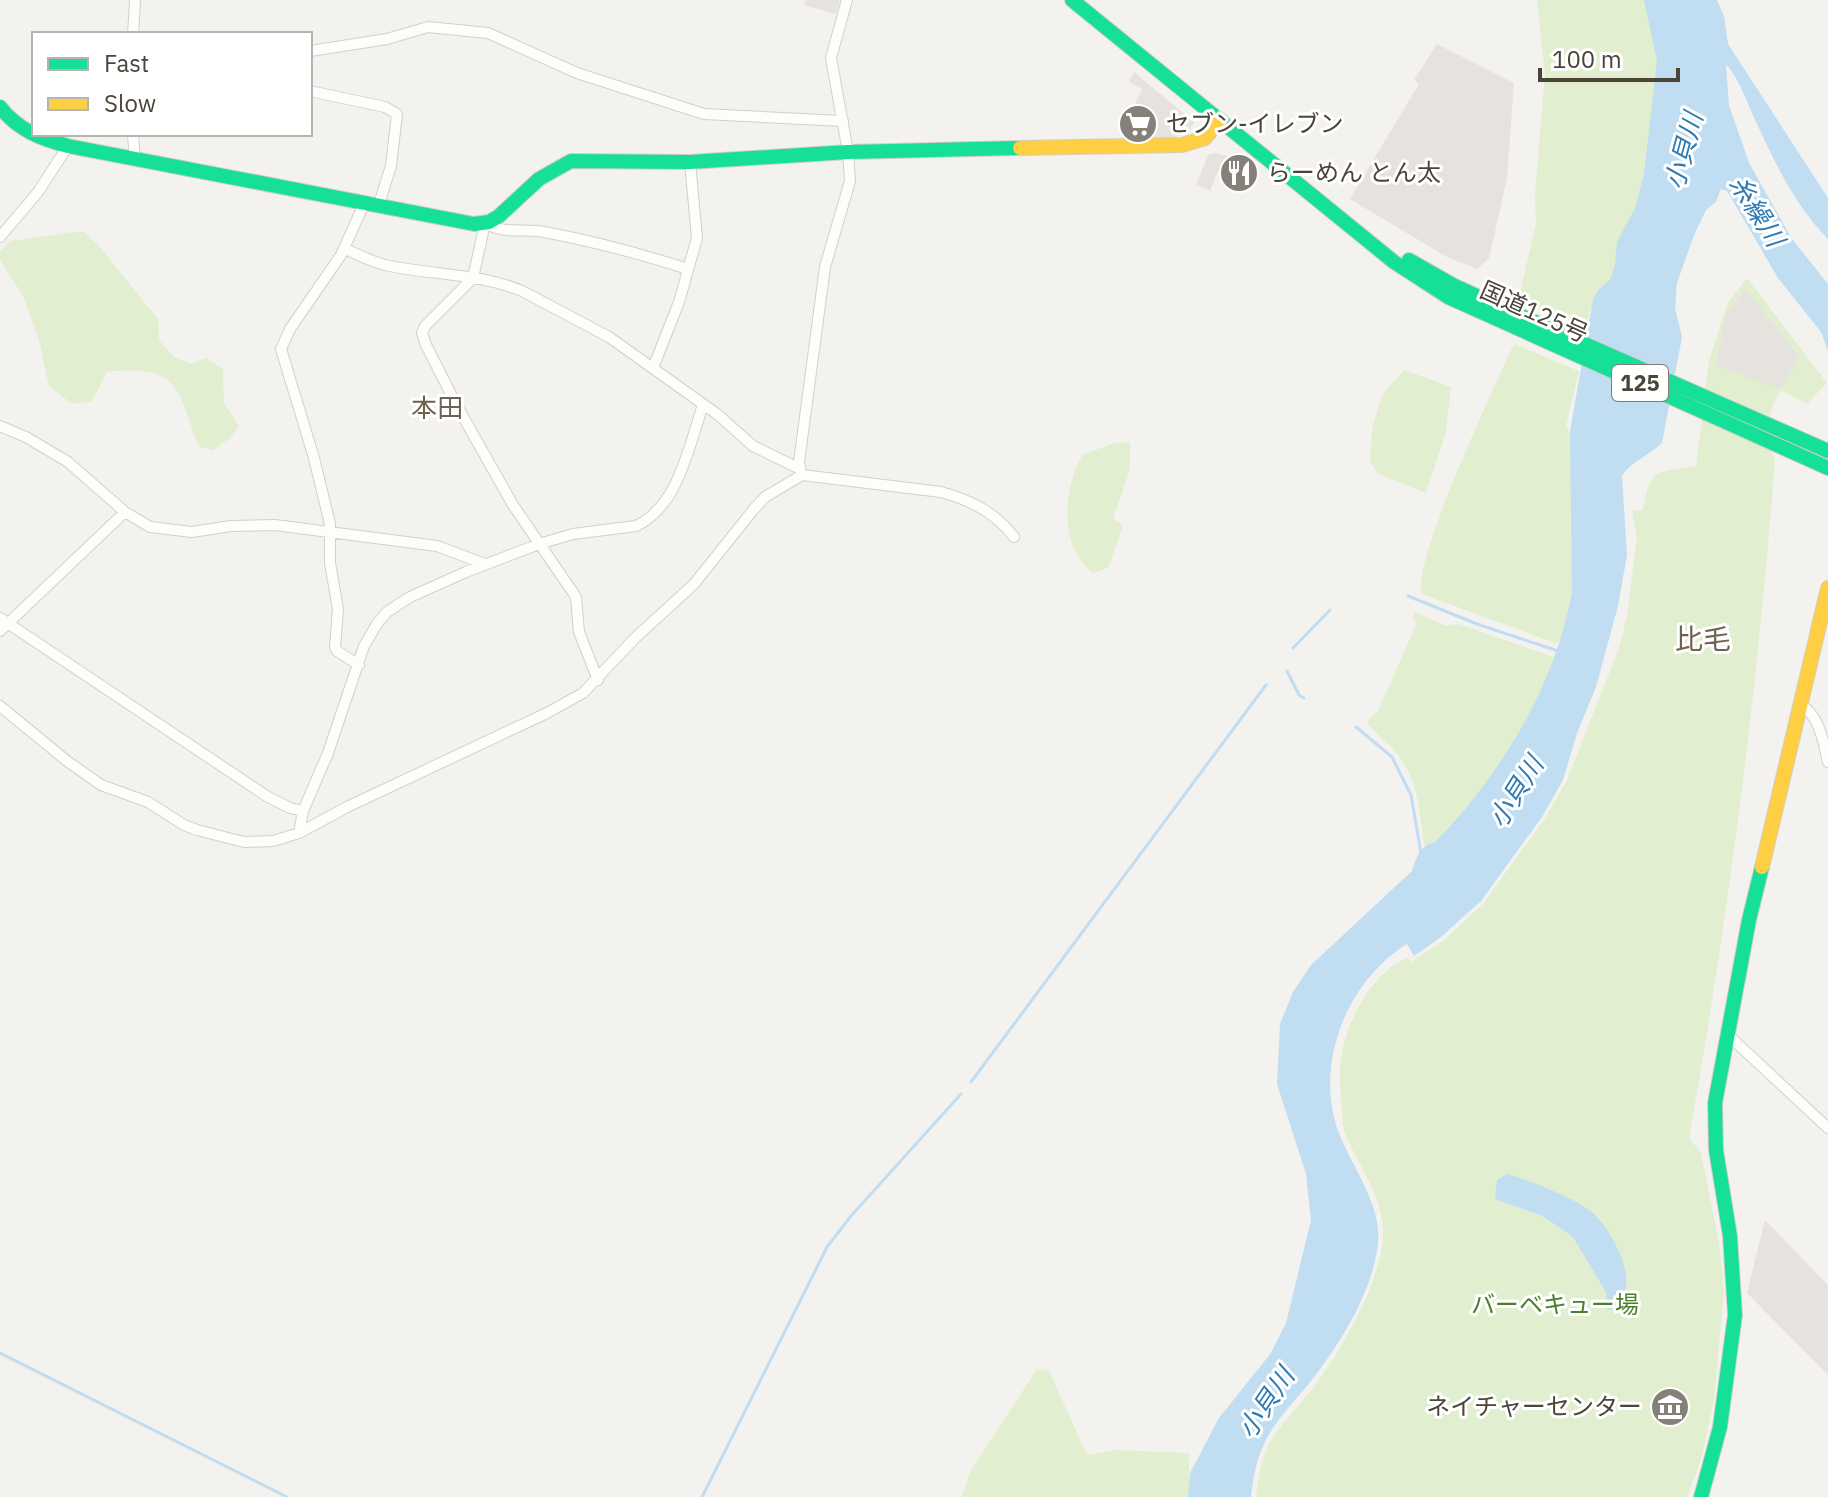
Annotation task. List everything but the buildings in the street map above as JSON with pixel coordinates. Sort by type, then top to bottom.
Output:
[{"type":"main road","name":"国道125号","points":[[1072,0],[1364,236],[1396,266],[1422,283],[1828,451]]},
{"type":"main road","points":[[3,114],[32,135]]},
{"type":"main road","points":[[34,136],[135,160],[464,224],[485,223],[499,216],[545,174],[567,162],[690,162],[848,152],[1182,145],[1205,138],[1220,120]]},
{"type":"main road","name":"国道125号","points":[[1501,314],[1828,468]]},
{"type":"main road","points":[[1701,1497],[1720,1427],[1735,1315],[1730,1236],[1714,1127],[1715,1103],[1749,920],[1828,588]]},
{"type":"street","points":[[133,32],[135,0]]},
{"type":"street","points":[[0,706],[94,781],[148,802],[184,825],[254,843],[299,833],[441,761],[574,699],[598,680],[635,638],[694,584],[765,497],[801,472],[825,267],[849,187],[848,152],[831,58],[847,0]]},
{"type":"street","points":[[312,51],[387,39],[428,27],[488,33],[577,73],[704,114],[843,121]]},
{"type":"street","points":[[312,91],[385,107],[395,112],[395,142],[387,182],[290,329],[281,349],[317,468],[330,531],[331,575],[338,609],[335,647],[359,665]]},
{"type":"street","points":[[133,136],[135,160]]},
{"type":"street","points":[[0,237],[38,192],[68,146]]},
{"type":"street","points":[[653,368],[679,302],[698,231],[690,162]]},
{"type":"street","points":[[598,680],[579,632],[576,597],[513,505],[466,422],[423,337],[425,326],[473,278],[485,223],[508,232],[533,230],[579,239],[688,269]]},
{"type":"street","points":[[344,248],[387,265],[510,286],[609,337],[703,405],[753,446],[801,472],[960,497],[986,510],[1014,537]]},
{"type":"street","points":[[299,833],[303,811],[328,753],[366,641],[387,612],[410,597],[539,544],[573,534],[636,526],[652,516],[676,480],[703,405]]},
{"type":"street","points":[[0,426],[26,437],[68,462],[125,512],[150,527],[180,532],[263,524],[330,531],[437,546],[485,564]]},
{"type":"street","points":[[125,512],[3,624],[268,797],[303,811]]},
{"type":"street","points":[[1800,704],[1809,710],[1817,722],[1828,762]]},
{"type":"street","points":[[1727,1034],[1828,1128]]},
{"type":"shaded area","points":[[805,0],[840,0],[836,14],[804,5]]},
{"type":"shaded area","points":[[1437,44],[1514,83],[1507,178],[1489,258],[1477,269],[1447,257],[1350,199],[1419,84],[1414,80]]},
{"type":"shaded area","points":[[1134,72],[1194,122],[1188,133],[1166,140],[1141,140],[1152,116],[1133,108],[1142,89],[1129,82]]},
{"type":"shaded area","points":[[1216,153],[1233,158],[1226,174],[1218,171],[1210,191],[1196,185],[1208,155]]},
{"type":"shaded area","points":[[1745,289],[1800,357],[1781,389],[1716,366],[1726,315]]},
{"type":"shaded area","points":[[1765,1220],[1828,1285],[1828,1375],[1747,1293]]},
{"type":"green space","points":[[1537,0],[1652,0],[1660,40],[1660,150],[1615,276],[1590,310],[1586,330],[1518,301],[1536,224],[1535,194],[1545,74]]},
{"type":"green space","points":[[83,231],[99,246],[158,319],[159,340],[174,357],[191,364],[206,358],[223,369],[224,403],[239,426],[230,438],[213,450],[199,447],[179,395],[162,376],[131,370],[107,372],[92,401],[72,404],[49,386],[39,340],[23,296],[0,260],[0,251],[11,241]]},
{"type":"green space","name":"バーベキュー場","points":[[1747,278],[1827,383],[1807,404],[1781,390],[1768,424],[1768,443],[1775,459],[1751,715],[1717,969],[1689,1138],[1701,1153],[1719,1242],[1724,1289],[1714,1400],[1701,1460],[1687,1497],[1256,1497],[1260,1470],[1269,1444],[1314,1387],[1348,1334],[1368,1293],[1381,1253],[1383,1234],[1379,1207],[1343,1124],[1340,1063],[1351,1022],[1366,995],[1385,972],[1408,958],[1411,962],[1443,941],[1483,904],[1545,818],[1567,780],[1619,648],[1627,616],[1637,537],[1632,510],[1643,510],[1649,486],[1657,474],[1696,466],[1709,361],[1728,302]]},
{"type":"green space","points":[[1514,344],[1579,371],[1566,426],[1573,439],[1575,594],[1563,639],[1555,643],[1422,594],[1422,576],[1441,512]]},
{"type":"green space","points":[[1404,370],[1451,387],[1446,432],[1426,493],[1378,474],[1370,462],[1372,429],[1382,395]]},
{"type":"green space","points":[[1130,442],[1130,470],[1113,518],[1123,526],[1108,568],[1093,573],[1082,562],[1069,533],[1067,516],[1071,484],[1083,454],[1115,443]]},
{"type":"green space","points":[[1415,612],[1446,626],[1459,624],[1556,658],[1502,765],[1433,848],[1425,848],[1418,800],[1406,767],[1396,752],[1368,724],[1378,711],[1417,623],[1412,617]]},
{"type":"green space","points":[[1037,1369],[1049,1371],[1087,1455],[1116,1450],[1189,1453],[1189,1497],[962,1497],[970,1472]]},
{"type":"water","points":[[1644,0],[1717,0],[1724,16],[1728,44],[1828,198],[1828,239],[1788,185],[1740,85],[1726,64],[1729,105],[1749,163],[1792,239],[1828,284],[1828,351],[1821,332],[1778,278],[1727,191],[1721,189],[1694,235],[1677,283],[1675,308],[1682,337],[1662,443],[1630,466],[1622,476],[1627,555],[1618,606],[1596,687],[1577,733],[1563,780],[1542,817],[1481,901],[1441,937],[1414,956],[1407,944],[1386,959],[1354,999],[1342,1023],[1330,1074],[1331,1099],[1336,1125],[1365,1186],[1376,1218],[1377,1251],[1367,1286],[1332,1352],[1269,1435],[1257,1463],[1251,1497],[1188,1497],[1190,1473],[1219,1418],[1271,1353],[1286,1323],[1311,1220],[1306,1174],[1277,1084],[1280,1024],[1293,992],[1311,965],[1412,871],[1421,850],[1434,843],[1474,798],[1507,751],[1536,701],[1558,647],[1572,592],[1570,431],[1593,300],[1598,290],[1610,280],[1617,242],[1635,208],[1644,174],[1657,61]]},
{"type":"water","points":[[1508,1174],[1565,1196],[1599,1220],[1617,1246],[1624,1267],[1626,1286],[1617,1308],[1607,1310],[1606,1292],[1573,1237],[1543,1216],[1495,1199],[1497,1180]]},
{"type":"waterway","points":[[1408,596],[1477,624],[1558,651]]},
{"type":"waterway","points":[[1293,648],[1330,610]]},
{"type":"waterway","points":[[1287,671],[1299,695],[1304,698]]},
{"type":"waterway","points":[[971,1082],[1266,685]]},
{"type":"waterway","points":[[1356,727],[1392,757],[1411,795],[1421,853]]},
{"type":"waterway","points":[[702,1497],[827,1247],[961,1094]]},
{"type":"waterway","points":[[0,1353],[287,1497]]},
{"type":"traffic: fast","points":[[1072,0],[1394,262],[1448,297],[1828,468]]},
{"type":"traffic: fast","points":[[0,107],[14,122],[32,132]]},
{"type":"traffic: fast","points":[[40,136],[68,146],[474,224],[489,222],[499,216],[539,179],[571,161],[690,162],[848,152],[1020,148]]},
{"type":"traffic: fast","points":[[1409,260],[1503,308],[1828,451]]},
{"type":"traffic: fast","points":[[1701,1497],[1720,1427],[1735,1315],[1730,1236],[1716,1150],[1715,1103],[1762,867]]},
{"type":"traffic: slow","points":[[1020,148],[1182,145],[1205,138],[1220,120]]},
{"type":"traffic: slow","points":[[1762,867],[1828,588]]},
{"type":"place","name":"セブン-イレブン","points":[[1138,124]]},
{"type":"place","name":"らーめん とん太","points":[[1239,173]]},
{"type":"place","name":"ネイチャーセンター","points":[[1670,1407]]},
{"type":"district","name":"本田","points":[[437,408]]},
{"type":"district","name":"比毛","points":[[1703,639]]},
{"type":"water label","name":"小貝川","points":[[1684,151]]},
{"type":"water label","name":"糸繰川","points":[[1757,211]]},
{"type":"water label","name":"小貝川","points":[[1516,792]]},
{"type":"water label","name":"小貝川","points":[[1266,1403]]}]
